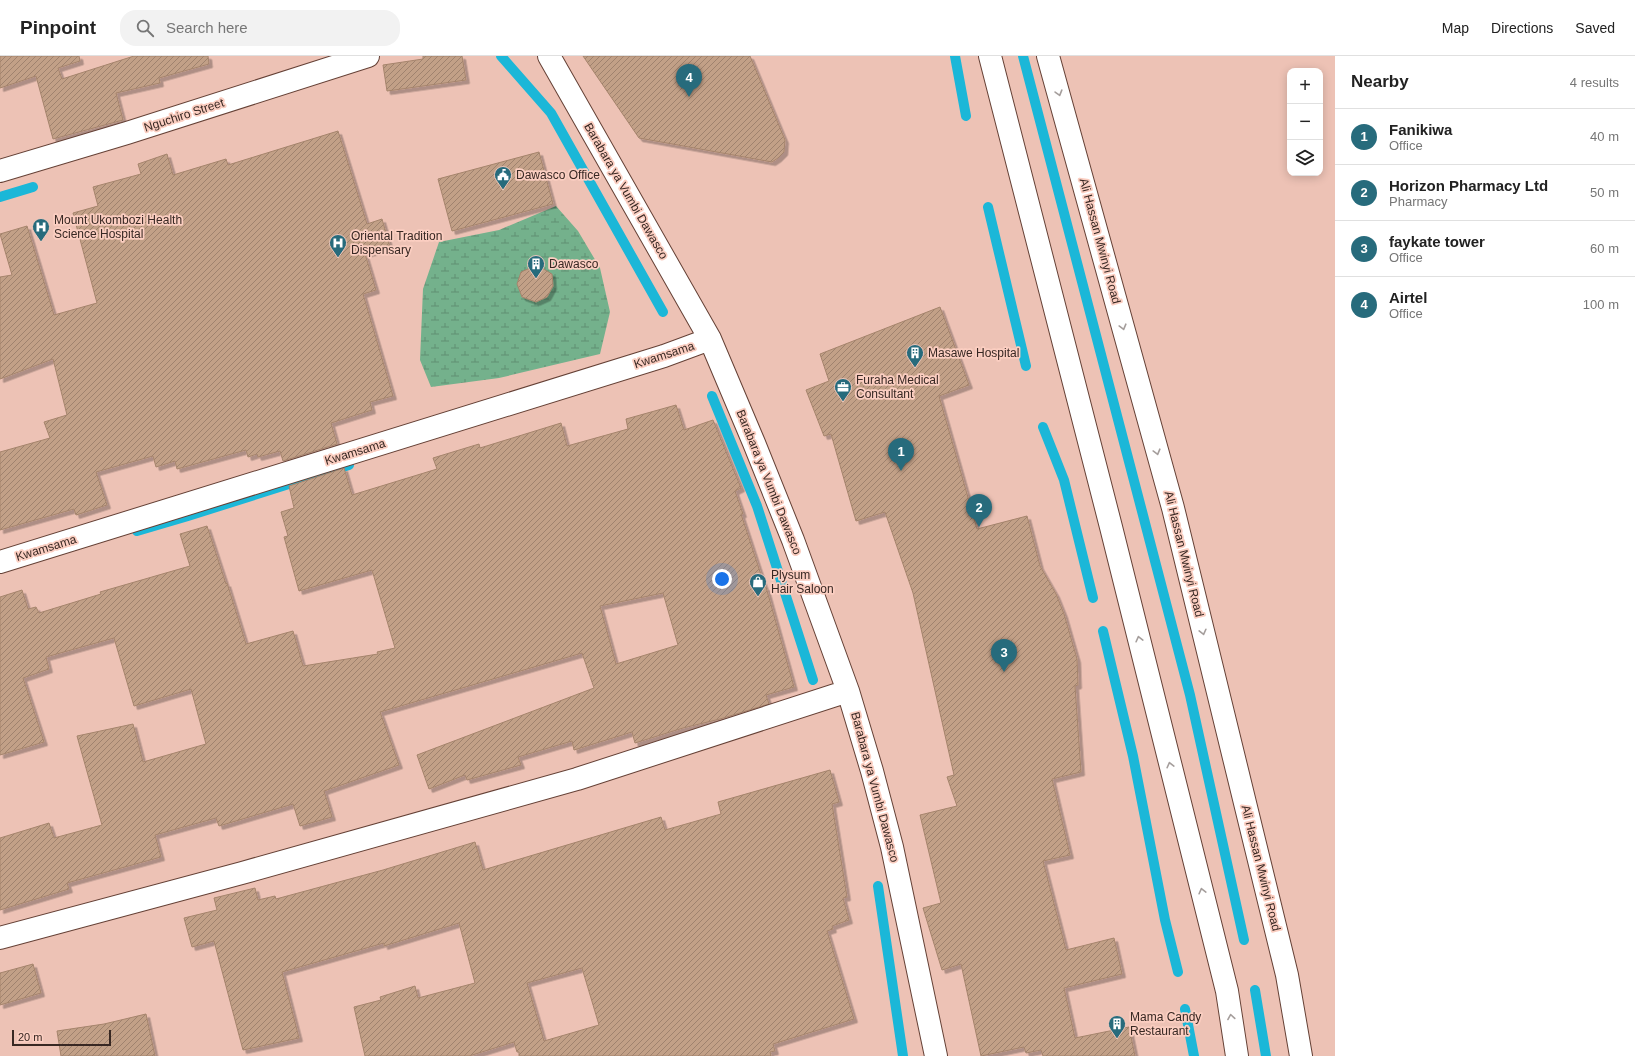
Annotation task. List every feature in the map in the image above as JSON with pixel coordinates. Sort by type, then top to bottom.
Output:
[{"type":"main road","name":"Nguchiro Street","points":[[0,171],[128,133],[368,56]]},
{"type":"main road","name":"Barabara ya Vumbi Dawasco","points":[[549,56],[710,339],[793,540],[848,691],[872,771],[892,847],[936,1056]]},
{"type":"main road","points":[[990,56],[1111,527],[1225,984],[1237,1056]]},
{"type":"main road","name":"Ali Hassan Mwinyi Road","points":[[1048,56],[1173,508],[1287,975],[1301,1056]]},
{"type":"main road","name":"Kwamsama","points":[[0,562],[664,356],[710,339]]},
{"type":"main road","points":[[0,938],[242,874],[569,781],[848,691]]},
{"type":"green space","points":[[556,206],[578,231],[600,268],[610,312],[600,354],[499,378],[431,387],[420,360],[423,289],[439,242],[499,230]]},
{"type":"building","points":[[0,56],[79,56],[80,61],[58,68],[62,79],[134,56],[208,56],[209,64],[159,78],[160,83],[116,93],[123,120],[53,139],[36,76],[0,88]]},
{"type":"building","points":[[423,56],[462,56],[466,80],[387,91],[383,65],[423,59]]},
{"type":"building","points":[[583,56],[750,56],[785,140],[784,152],[772,162],[639,138]]},
{"type":"building","points":[[338,131],[367,224],[382,219],[390,247],[365,254],[376,290],[363,294],[393,396],[370,402],[372,410],[331,423],[337,444],[283,461],[280,451],[258,457],[257,454],[248,457],[246,450],[177,469],[175,461],[156,467],[153,456],[96,472],[107,505],[76,515],[74,509],[0,530],[0,452],[50,438],[44,422],[67,415],[53,359],[0,379],[0,277],[12,275],[0,234],[27,226],[54,315],[97,303],[73,213],[98,206],[93,187],[141,174],[138,164],[167,154],[173,175],[226,159],[228,165]]},
{"type":"building","points":[[539,152],[553,204],[452,231],[438,179]]},
{"type":"building","name":"Dawasco","points":[[537,265],[552,274],[553,286],[547,297],[536,302],[522,297],[517,284],[521,272]]},
{"type":"building","points":[[940,307],[969,385],[939,396],[977,529],[1027,516],[1040,566],[1056,594],[1064,614],[1077,659],[1078,685],[1075,686],[1081,772],[1052,779],[1070,855],[1043,861],[1066,950],[1114,938],[1122,974],[1064,988],[1075,1038],[1129,1027],[1135,1056],[1043,1056],[1041,1050],[1026,1053],[1024,1047],[981,1056],[961,964],[942,970],[923,908],[941,903],[920,815],[957,806],[947,777],[954,775],[913,593],[885,512],[856,521],[831,434],[824,436],[806,390],[829,381],[820,354]]},
{"type":"building","points":[[676,405],[684,430],[713,420],[741,488],[735,491],[743,514],[741,514],[766,587],[794,687],[766,695],[769,704],[635,743],[632,732],[574,750],[572,741],[518,757],[521,765],[467,780],[465,775],[429,789],[417,755],[594,688],[582,653],[380,712],[399,765],[324,791],[332,817],[300,826],[293,804],[219,826],[216,818],[155,835],[161,857],[67,883],[69,889],[0,910],[0,838],[49,823],[54,838],[102,825],[77,736],[133,724],[143,762],[206,744],[191,689],[134,706],[114,638],[46,657],[49,669],[23,678],[44,742],[0,755],[0,597],[22,590],[28,609],[36,607],[39,613],[101,594],[100,592],[190,566],[180,534],[207,526],[246,644],[293,631],[303,666],[378,654],[377,652],[395,648],[372,570],[299,591],[284,537],[288,536],[281,512],[294,508],[289,486],[344,468],[352,495],[437,469],[433,458],[479,444],[480,448],[561,423],[567,446],[628,429],[626,419]],"holes":[[[663,593],[678,645],[616,664],[600,606]]]},
{"type":"building","points":[[830,770],[839,802],[832,804],[847,897],[843,898],[849,920],[832,926],[833,929],[827,931],[854,1019],[773,1044],[775,1051],[770,1052],[771,1056],[519,1056],[519,1052],[517,1052],[514,1042],[469,1056],[365,1056],[354,1007],[381,1000],[380,997],[415,986],[418,998],[475,983],[459,923],[384,946],[384,943],[282,972],[299,1038],[243,1050],[214,941],[192,947],[184,918],[217,910],[214,898],[255,888],[258,900],[275,896],[276,899],[383,870],[475,842],[483,870],[661,817],[665,830],[721,814],[718,802]],"holes":[[[582,968],[599,1025],[544,1041],[527,983]]]},
{"type":"building","points":[[33,964],[41,993],[0,1005],[0,973]]},
{"type":"building","points":[[146,1014],[155,1056],[61,1056],[57,1031],[104,1024]]},
{"type":"waterway","points":[[501,56],[551,113],[663,312]]},
{"type":"waterway","points":[[955,56],[966,116]]},
{"type":"waterway","points":[[1023,56],[1190,695],[1244,940]]},
{"type":"waterway","points":[[0,197],[33,187]]},
{"type":"waterway","points":[[988,207],[1026,366]]},
{"type":"waterway","points":[[712,396],[757,506],[813,680]]},
{"type":"waterway","points":[[1043,427],[1064,480],[1093,598]]},
{"type":"waterway","points":[[137,531],[349,465]]},
{"type":"waterway","points":[[1103,631],[1133,756],[1165,920],[1178,972]]},
{"type":"waterway","points":[[878,886],[903,1056]]},
{"type":"waterway","points":[[1255,990],[1266,1056]]},
{"type":"waterway","points":[[1185,1009],[1194,1056]]},
{"type":"place","name":"Airtel","points":[[689,97]]},
{"type":"place","name":"Dawasco Office","points":[[503,190]]},
{"type":"place","name":"Mount Ukombozi Health Science Hospital","points":[[41,242]]},
{"type":"place","name":"Oriental Tradition Dispensary","points":[[338,258]]},
{"type":"place","name":"Dawasco","points":[[536,279]]},
{"type":"place","name":"Masawe Hospital","points":[[915,368]]},
{"type":"place","name":"Furaha Medical Consultant","points":[[843,402]]},
{"type":"place","name":"Fanikiwa","points":[[901,471]]},
{"type":"place","name":"Horizon Pharmacy Ltd","points":[[979,527]]},
{"type":"place","name":"Plysum Hair Saloon","points":[[758,597]]},
{"type":"place","name":"faykate tower","points":[[1004,672]]},
{"type":"place","name":"Mama Candy Restaurant","points":[[1117,1039]]}]
